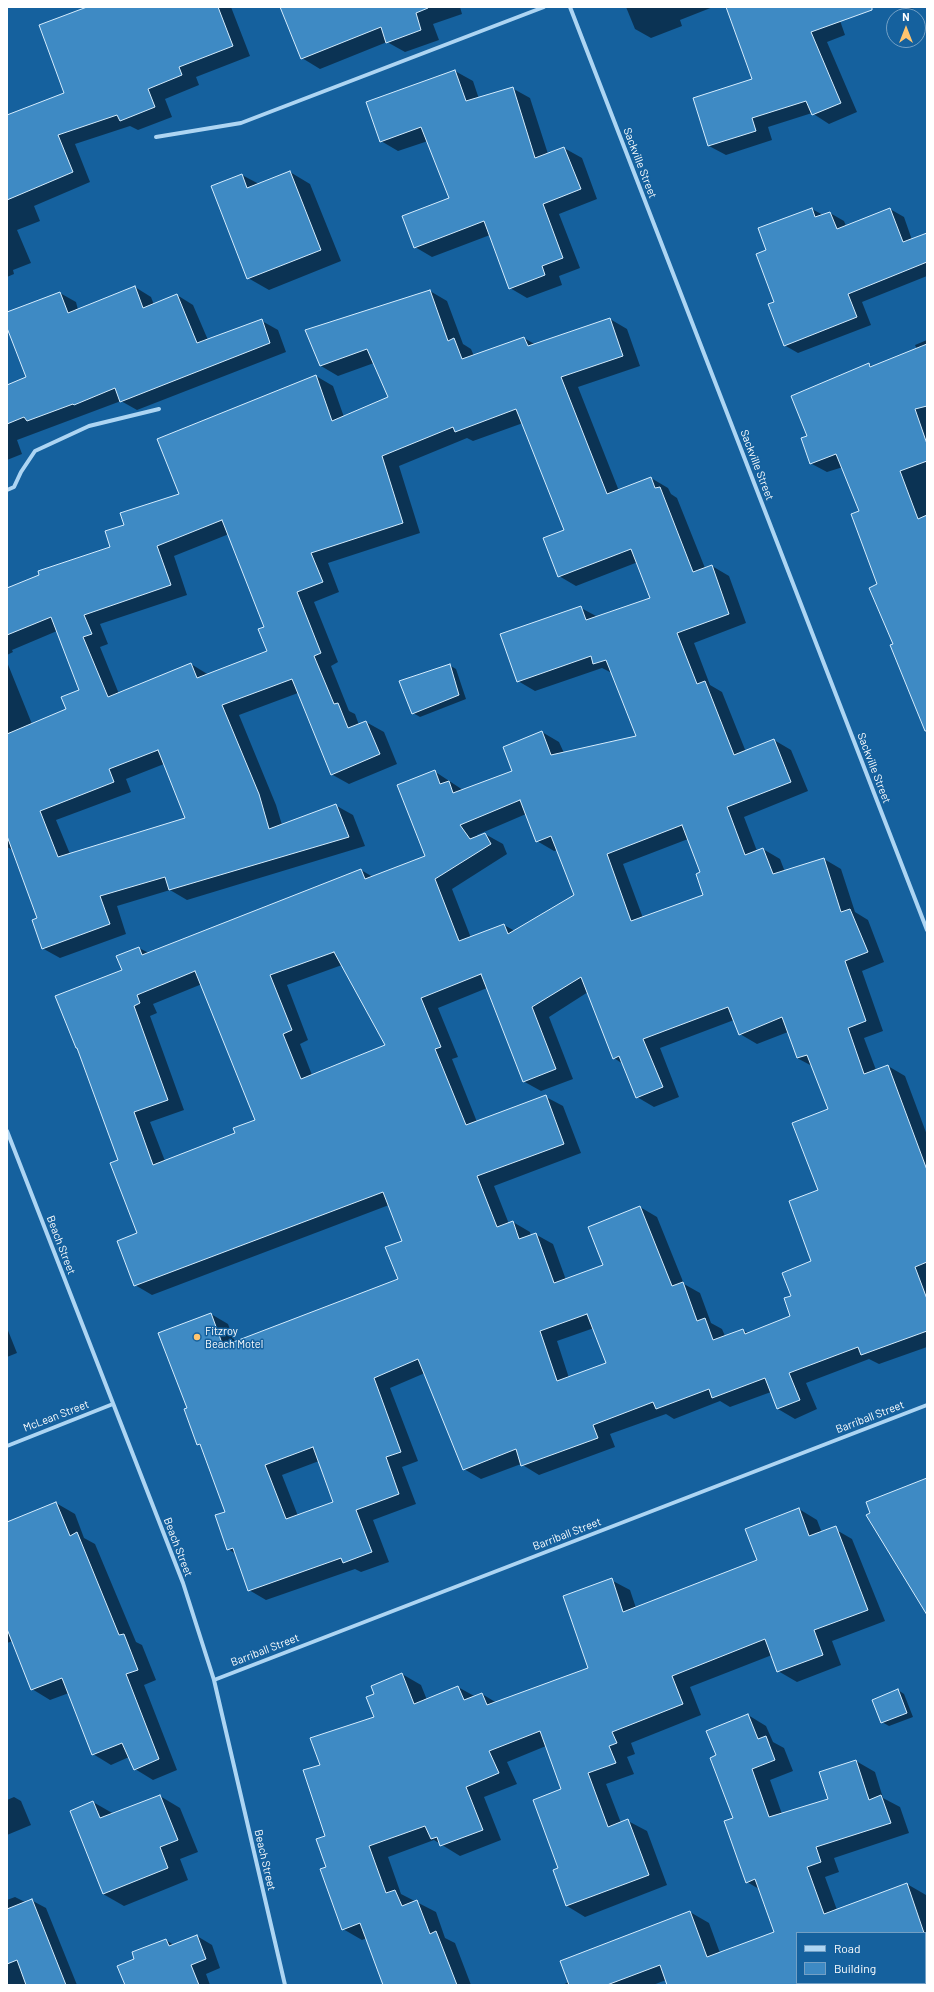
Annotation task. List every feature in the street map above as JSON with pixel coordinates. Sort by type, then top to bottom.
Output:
[{"type":"street","points":[[156,137],[241,123],[544,7]]},
{"type":"street","name":"Sackville Street","points":[[570,7],[927,930]]},
{"type":"street","points":[[7,490],[14,487],[21,472],[35,451],[89,426],[159,409]]},
{"type":"street","name":"Beach Street","points":[[7,1131],[183,1583],[214,1680],[284,1985]]},
{"type":"street","name":"McLean Street","points":[[7,1446],[113,1404]]},
{"type":"street","name":"Barriball Street","points":[[214,1680],[927,1405]]},
{"type":"building","points":[[87,7],[218,7],[233,46],[179,67],[182,75],[148,89],[155,107],[120,121],[117,115],[58,135],[73,172],[7,200],[7,115],[64,93],[39,25]]},
{"type":"building","points":[[280,7],[428,8],[416,13],[421,30],[386,43],[381,27],[301,59]]},
{"type":"building","points":[[726,7],[872,7],[872,10],[811,32],[841,103],[812,115],[806,101],[752,118],[756,131],[708,146],[693,98],[752,79]]},
{"type":"building","points":[[455,70],[466,101],[513,87],[535,158],[564,147],[581,189],[543,204],[563,258],[542,266],[545,275],[509,289],[484,221],[414,248],[402,216],[449,198],[421,127],[380,142],[366,102]]},
{"type":"building","points":[[290,171],[321,250],[247,279],[211,186],[242,174],[247,188]]},
{"type":"building","points":[[812,208],[815,217],[830,212],[837,229],[890,208],[903,242],[927,233],[927,262],[848,294],[857,317],[784,346],[768,304],[774,302],[756,254],[766,250],[758,228]]},
{"type":"building","points":[[135,286],[143,308],[177,294],[197,343],[262,319],[270,343],[120,402],[115,388],[74,405],[73,404],[27,421],[24,417],[7,424],[7,385],[26,377],[7,328],[7,312],[60,292],[68,313]]},
{"type":"building","points":[[430,290],[448,341],[454,338],[462,359],[524,337],[528,346],[610,318],[623,356],[561,377],[607,494],[651,477],[655,488],[660,487],[693,572],[712,565],[729,614],[677,633],[697,684],[705,681],[734,755],[774,739],[791,782],[727,807],[745,855],[763,848],[773,874],[824,858],[841,912],[850,909],[868,952],[845,961],[866,1021],[848,1028],[864,1074],[888,1065],[927,1170],[927,1262],[915,1267],[927,1299],[927,1331],[861,1355],[858,1347],[789,1373],[800,1400],[777,1409],[765,1378],[712,1398],[709,1389],[656,1409],[653,1402],[593,1425],[598,1438],[521,1466],[516,1449],[463,1470],[418,1359],[374,1378],[401,1452],[386,1457],[399,1494],[356,1510],[372,1552],[343,1563],[341,1558],[248,1591],[233,1548],[227,1550],[215,1515],[225,1512],[200,1444],[197,1445],[184,1409],[187,1408],[158,1333],[211,1313],[223,1346],[398,1279],[385,1247],[402,1241],[383,1192],[134,1286],[117,1241],[137,1233],[110,1163],[118,1160],[77,1048],[55,996],[122,970],[116,956],[139,947],[142,955],[361,869],[365,879],[425,856],[397,785],[435,770],[440,784],[449,781],[453,793],[512,771],[503,747],[542,731],[551,755],[636,736],[606,660],[593,664],[591,656],[517,682],[500,634],[581,606],[586,620],[650,598],[631,549],[558,577],[543,538],[564,530],[516,409],[455,432],[453,427],[382,456],[403,523],[311,553],[323,582],[297,592],[321,653],[314,656],[334,704],[338,703],[348,728],[366,721],[380,754],[331,775],[292,679],[222,705],[259,794],[269,829],[336,804],[349,837],[169,890],[165,877],[100,896],[110,924],[42,949],[32,920],[37,918],[7,836],[7,734],[66,709],[61,697],[79,690],[51,617],[7,635],[7,588],[39,575],[38,571],[110,547],[105,531],[124,525],[120,513],[179,494],[157,439],[316,375],[332,421],[388,397],[367,349],[320,366],[305,330]],"holes":[[[222,520],[264,627],[258,629],[267,651],[197,678],[191,663],[108,697],[83,637],[92,634],[84,615],[171,585],[157,546]],[[158,750],[185,818],[58,857],[40,811],[114,782],[109,769]],[[520,800],[536,842],[551,836],[574,895],[508,934],[504,924],[459,941],[435,879],[491,844],[485,833],[470,839],[460,825]],[[682,825],[700,872],[696,874],[703,895],[631,921],[607,854]],[[334,952],[385,1045],[301,1079],[283,1034],[292,1030],[270,975]],[[195,971],[255,1120],[233,1128],[235,1133],[153,1165],[134,1112],[168,1100],[134,1006],[140,1003],[137,995]],[[481,974],[523,1082],[556,1069],[532,1007],[581,977],[613,1059],[619,1056],[636,1098],[663,1087],[643,1039],[728,1007],[739,1035],[782,1017],[797,1058],[807,1055],[828,1109],[792,1123],[818,1190],[789,1201],[811,1261],[782,1273],[791,1296],[784,1298],[790,1316],[745,1334],[743,1329],[713,1340],[705,1318],[697,1321],[683,1282],[672,1286],[640,1206],[588,1227],[603,1265],[554,1283],[536,1233],[519,1239],[513,1221],[497,1227],[477,1176],[564,1144],[546,1095],[466,1125],[435,1049],[441,1047],[421,998]],[[587,1314],[606,1363],[557,1381],[540,1331]],[[313,1447],[333,1502],[286,1519],[265,1465]]]},
{"type":"building","points":[[927,344],[927,406],[915,409],[927,444],[927,461],[900,471],[918,519],[927,515],[927,731],[925,731],[890,645],[893,644],[869,588],[877,584],[851,514],[859,511],[836,454],[810,464],[801,438],[807,436],[791,396],[869,363],[870,367]]},
{"type":"building","points":[[450,664],[459,695],[412,714],[399,681]]},
{"type":"building","points":[[927,1478],[927,1615],[866,1515],[870,1513],[866,1502]]},
{"type":"building","points":[[56,1502],[70,1536],[77,1532],[119,1635],[124,1634],[138,1670],[126,1674],[159,1759],[134,1770],[122,1743],[92,1755],[62,1678],[31,1690],[7,1629],[7,1522]]},
{"type":"building","points":[[799,1508],[809,1536],[836,1526],[868,1610],[814,1630],[823,1655],[777,1672],[765,1639],[672,1676],[683,1704],[612,1732],[617,1743],[609,1746],[616,1763],[588,1773],[608,1827],[628,1819],[649,1875],[566,1906],[553,1870],[558,1868],[533,1800],[561,1789],[540,1731],[489,1751],[499,1773],[466,1787],[483,1830],[440,1846],[437,1837],[431,1839],[425,1826],[369,1846],[386,1893],[395,1890],[402,1906],[417,1900],[430,1934],[436,1931],[457,1985],[383,1985],[360,1923],[342,1930],[320,1869],[326,1867],[316,1839],[325,1836],[303,1770],[320,1765],[310,1738],[374,1717],[366,1697],[374,1694],[371,1686],[402,1673],[414,1704],[458,1686],[464,1700],[482,1693],[487,1705],[588,1668],[563,1596],[612,1578],[623,1612],[757,1560],[745,1529]]},
{"type":"building","points":[[898,1689],[907,1713],[881,1723],[872,1700]]},
{"type":"building","points":[[748,1714],[758,1739],[766,1736],[775,1760],[752,1769],[769,1817],[828,1799],[819,1772],[856,1760],[869,1800],[881,1795],[891,1823],[816,1847],[821,1862],[807,1867],[824,1914],[907,1883],[924,1932],[796,1932],[797,1985],[667,1985],[660,1965],[607,1985],[569,1985],[560,1961],[690,1911],[707,1957],[774,1932],[755,1879],[746,1883],[724,1821],[733,1818],[710,1758],[716,1755],[706,1731]]},
{"type":"building","points":[[160,1795],[178,1840],[160,1847],[168,1868],[103,1894],[70,1811],[93,1801],[100,1818]]},
{"type":"building","points":[[32,1899],[66,1985],[26,1985],[17,1960],[7,1964],[7,1909]]},
{"type":"building","points":[[197,1935],[206,1959],[191,1965],[199,1985],[125,1985],[117,1966],[134,1959],[132,1952],[166,1939],[169,1946]]},
{"type":"place","name":"Fitzroy Beach Motel","points":[[197,1337]]}]
